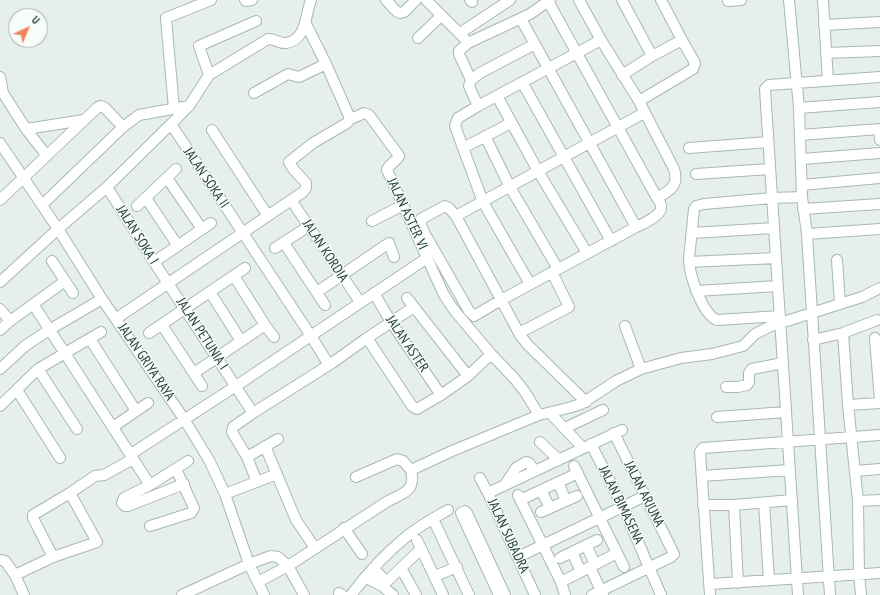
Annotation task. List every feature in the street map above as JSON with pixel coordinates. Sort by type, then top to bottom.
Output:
[{"type":"street","points":[[174,109],[166,18],[211,0]]},
{"type":"street","points":[[246,0],[252,0]]},
{"type":"street","points":[[0,282],[107,187],[171,124],[189,106],[209,75],[268,38],[281,43],[289,42],[300,34],[306,24],[311,0]]},
{"type":"street","points":[[386,0],[396,11],[400,13],[404,12],[416,0]]},
{"type":"street","points":[[426,0],[462,36],[510,0]]},
{"type":"street","points":[[579,0],[601,40],[639,101],[671,162],[676,176],[674,186],[657,198]]},
{"type":"street","points":[[622,0],[652,56]]},
{"type":"street","points":[[639,101],[693,69],[695,63],[661,0]]},
{"type":"street","points":[[728,1],[741,0]]},
{"type":"street","points":[[789,0],[799,108],[802,159],[802,197],[807,234],[830,595]]},
{"type":"street","points":[[822,0],[828,81]]},
{"type":"street","points":[[471,80],[459,51],[468,43],[521,19],[549,1],[576,53],[661,206],[660,211],[656,215],[636,227],[555,270],[501,300],[474,316],[469,311],[421,226],[420,219],[445,206],[449,208],[456,216],[501,300],[519,333],[527,344],[586,402]]},
{"type":"street","points":[[418,38],[441,16]]},
{"type":"street","points":[[521,19],[636,227]]},
{"type":"street","points":[[209,75],[198,46],[256,21]]},
{"type":"street","points":[[824,25],[880,22]]},
{"type":"street","points":[[117,318],[303,192],[307,186],[288,162],[313,143],[347,123],[351,118],[306,24]]},
{"type":"street","points":[[530,284],[483,202],[455,126],[456,122],[458,118],[478,106],[601,40]]},
{"type":"street","points":[[622,75],[652,56],[682,40]]},
{"type":"street","points":[[478,106],[469,86],[471,80],[480,73],[535,44]]},
{"type":"street","points":[[826,53],[880,51]]},
{"type":"street","points":[[254,93],[288,74],[299,77],[326,64]]},
{"type":"street","points":[[798,595],[765,88],[769,85],[880,76]]},
{"type":"street","points":[[0,77],[2,94],[47,156]]},
{"type":"street","points":[[522,82],[610,241]]},
{"type":"street","points":[[497,96],[538,171],[587,253]]},
{"type":"street","points":[[799,108],[880,102]]},
{"type":"street","points":[[0,200],[98,107],[102,106],[122,127]]},
{"type":"street","points":[[42,205],[122,127],[138,115],[189,106]]},
{"type":"street","name":"JALAN ASTER VI","points":[[351,118],[364,113],[369,115],[399,156],[387,170],[444,295],[454,310],[491,354],[514,378],[525,392],[539,415]]},
{"type":"street","points":[[456,216],[644,113]]},
{"type":"street","points":[[26,129],[84,120]]},
{"type":"street","points":[[463,148],[511,123]]},
{"type":"street","name":"JALAN SOKA II","points":[[171,124],[329,365]]},
{"type":"street","points":[[800,135],[880,129],[880,140]]},
{"type":"street","points":[[212,130],[268,216]]},
{"type":"street","points":[[485,136],[510,187],[555,270],[570,307],[519,333]]},
{"type":"street","points":[[689,148],[768,142]]},
{"type":"street","name":"JALAN GRIYA RAYA","points":[[0,143],[24,177],[102,299],[117,318],[184,419],[209,460],[225,494],[249,564],[264,595]]},
{"type":"street","points":[[802,159],[880,153]]},
{"type":"street","points":[[696,174],[770,169]]},
{"type":"street","points":[[137,206],[176,170]]},
{"type":"street","points":[[167,178],[202,229]]},
{"type":"street","points":[[802,185],[880,178]]},
{"type":"street","name":"JALAN SOKA I","points":[[107,187],[168,283]]},
{"type":"street","points":[[802,197],[772,198],[698,205],[694,209],[689,262],[696,291],[712,317],[717,320],[780,319],[812,313],[862,297],[880,288]]},
{"type":"street","points":[[146,198],[178,246]]},
{"type":"street","name":"JALAN KORDIA","points":[[292,200],[340,275],[360,302]]},
{"type":"street","points":[[803,209],[880,204]]},
{"type":"street","points":[[372,221],[403,205]]},
{"type":"street","points":[[154,262],[211,223]]},
{"type":"street","points":[[275,248],[309,226]]},
{"type":"street","points":[[692,233],[774,228]]},
{"type":"street","points":[[807,234],[880,229]]},
{"type":"street","points":[[284,243],[325,305]]},
{"type":"street","points":[[317,292],[389,243],[394,257]]},
{"type":"street","points":[[53,557],[32,516],[95,476],[104,475],[184,419],[236,386],[427,258]]},
{"type":"street","points":[[689,262],[776,258]]},
{"type":"street","points":[[837,260],[840,304]]},
{"type":"street","points":[[52,261],[72,293]]},
{"type":"street","points":[[149,333],[245,268]]},
{"type":"street","points":[[234,276],[274,337]]},
{"type":"street","points":[[0,330],[65,281]]},
{"type":"street","name":"JALAN PETUNIA I","points":[[168,283],[253,413]]},
{"type":"street","points":[[696,291],[778,286]]},
{"type":"street","points":[[210,292],[241,341]]},
{"type":"street","name":"JALAN ASTER","points":[[374,293],[391,322],[441,395]]},
{"type":"street","points":[[407,298],[468,376]]},
{"type":"street","points":[[0,369],[25,346],[102,299]]},
{"type":"street","points":[[33,304],[150,485]]},
{"type":"street","points":[[257,482],[248,457],[232,430],[233,427],[329,365],[354,346],[360,349],[370,342],[391,322],[414,307]]},
{"type":"street","points":[[0,309],[10,321]]},
{"type":"street","points":[[410,470],[452,450],[539,415],[586,402],[616,381],[641,369],[682,358],[712,354],[743,346],[755,334],[780,319]]},
{"type":"street","points":[[813,340],[843,333],[872,322],[878,341],[880,402],[848,406]]},
{"type":"street","points":[[162,325],[202,386]]},
{"type":"street","points":[[194,373],[265,325]]},
{"type":"street","points":[[625,326],[641,369]]},
{"type":"street","points":[[0,406],[38,369],[101,332]]},
{"type":"street","points":[[843,333],[848,406],[858,501],[859,574],[861,595]]},
{"type":"street","points":[[90,339],[136,411]]},
{"type":"street","points":[[370,342],[414,408],[420,408],[441,395],[468,376],[491,354]]},
{"type":"street","points":[[726,387],[746,386],[749,382],[749,373],[752,369],[783,363]]},
{"type":"street","points":[[38,369],[77,428]]},
{"type":"street","points":[[17,390],[60,458]]},
{"type":"street","points":[[113,427],[148,404]]},
{"type":"street","points":[[565,428],[603,410]]},
{"type":"street","points":[[717,417],[786,412]]},
{"type":"street","name":"JALAN BIMASENA","points":[[550,413],[565,428],[587,446],[623,507],[661,595]]},
{"type":"street","name":"JALAN ARJUNA","points":[[587,446],[618,431],[645,496],[674,554],[673,556],[650,567]]},
{"type":"street","points":[[710,595],[700,452],[705,447],[880,435]]},
{"type":"street","points":[[248,457],[278,439]]},
{"type":"street","points":[[540,442],[559,460]]},
{"type":"street","points":[[265,446],[296,520],[315,548]]},
{"type":"street","points":[[488,493],[587,446]]},
{"type":"street","points":[[258,582],[288,566],[344,528],[404,493],[411,488],[413,479],[410,470],[403,461],[396,459],[356,477]]},
{"type":"street","points":[[184,484],[128,506],[124,506],[122,501],[124,498],[150,485],[188,461]]},
{"type":"street","points":[[150,526],[191,513],[194,508],[176,469]]},
{"type":"street","points":[[855,471],[880,469]]},
{"type":"street","points":[[566,595],[519,497],[541,490],[558,482],[576,470],[624,567]]},
{"type":"street","points":[[702,476],[790,470]]},
{"type":"street","points":[[225,494],[277,474]]},
{"type":"street","name":"JALAN SUBADRA","points":[[480,478],[535,595]]},
{"type":"street","points":[[558,482],[566,501]]},
{"type":"street","points":[[541,490],[545,510],[577,496]]},
{"type":"street","points":[[14,575],[53,557],[97,542],[70,493]]},
{"type":"street","points":[[518,557],[645,496]]},
{"type":"street","points":[[703,505],[734,505],[792,500]]},
{"type":"street","points":[[858,501],[880,500]]},
{"type":"street","points":[[764,503],[769,580]]},
{"type":"street","points":[[734,505],[738,583]]},
{"type":"street","points":[[350,595],[373,568],[406,536],[448,510]]},
{"type":"street","points":[[499,595],[464,513],[505,595]]},
{"type":"street","points":[[433,519],[469,595]]},
{"type":"street","points":[[344,528],[362,554]]},
{"type":"street","points":[[560,558],[596,540]]},
{"type":"street","points":[[384,584],[401,568],[419,544],[443,595]]},
{"type":"street","points":[[586,545],[589,568],[599,594],[650,567]]},
{"type":"street","points":[[572,552],[589,568]]},
{"type":"street","points":[[560,582],[617,553]]},
{"type":"street","points":[[182,595],[266,556],[276,556],[288,566],[304,595]]},
{"type":"street","points":[[0,560],[5,561],[24,595]]},
{"type":"street","points":[[434,576],[456,567]]},
{"type":"street","points":[[373,568],[393,595]]},
{"type":"street","points":[[401,568],[416,595]]},
{"type":"street","points":[[710,584],[880,572]]},
{"type":"street","points":[[365,577],[384,584]]}]
